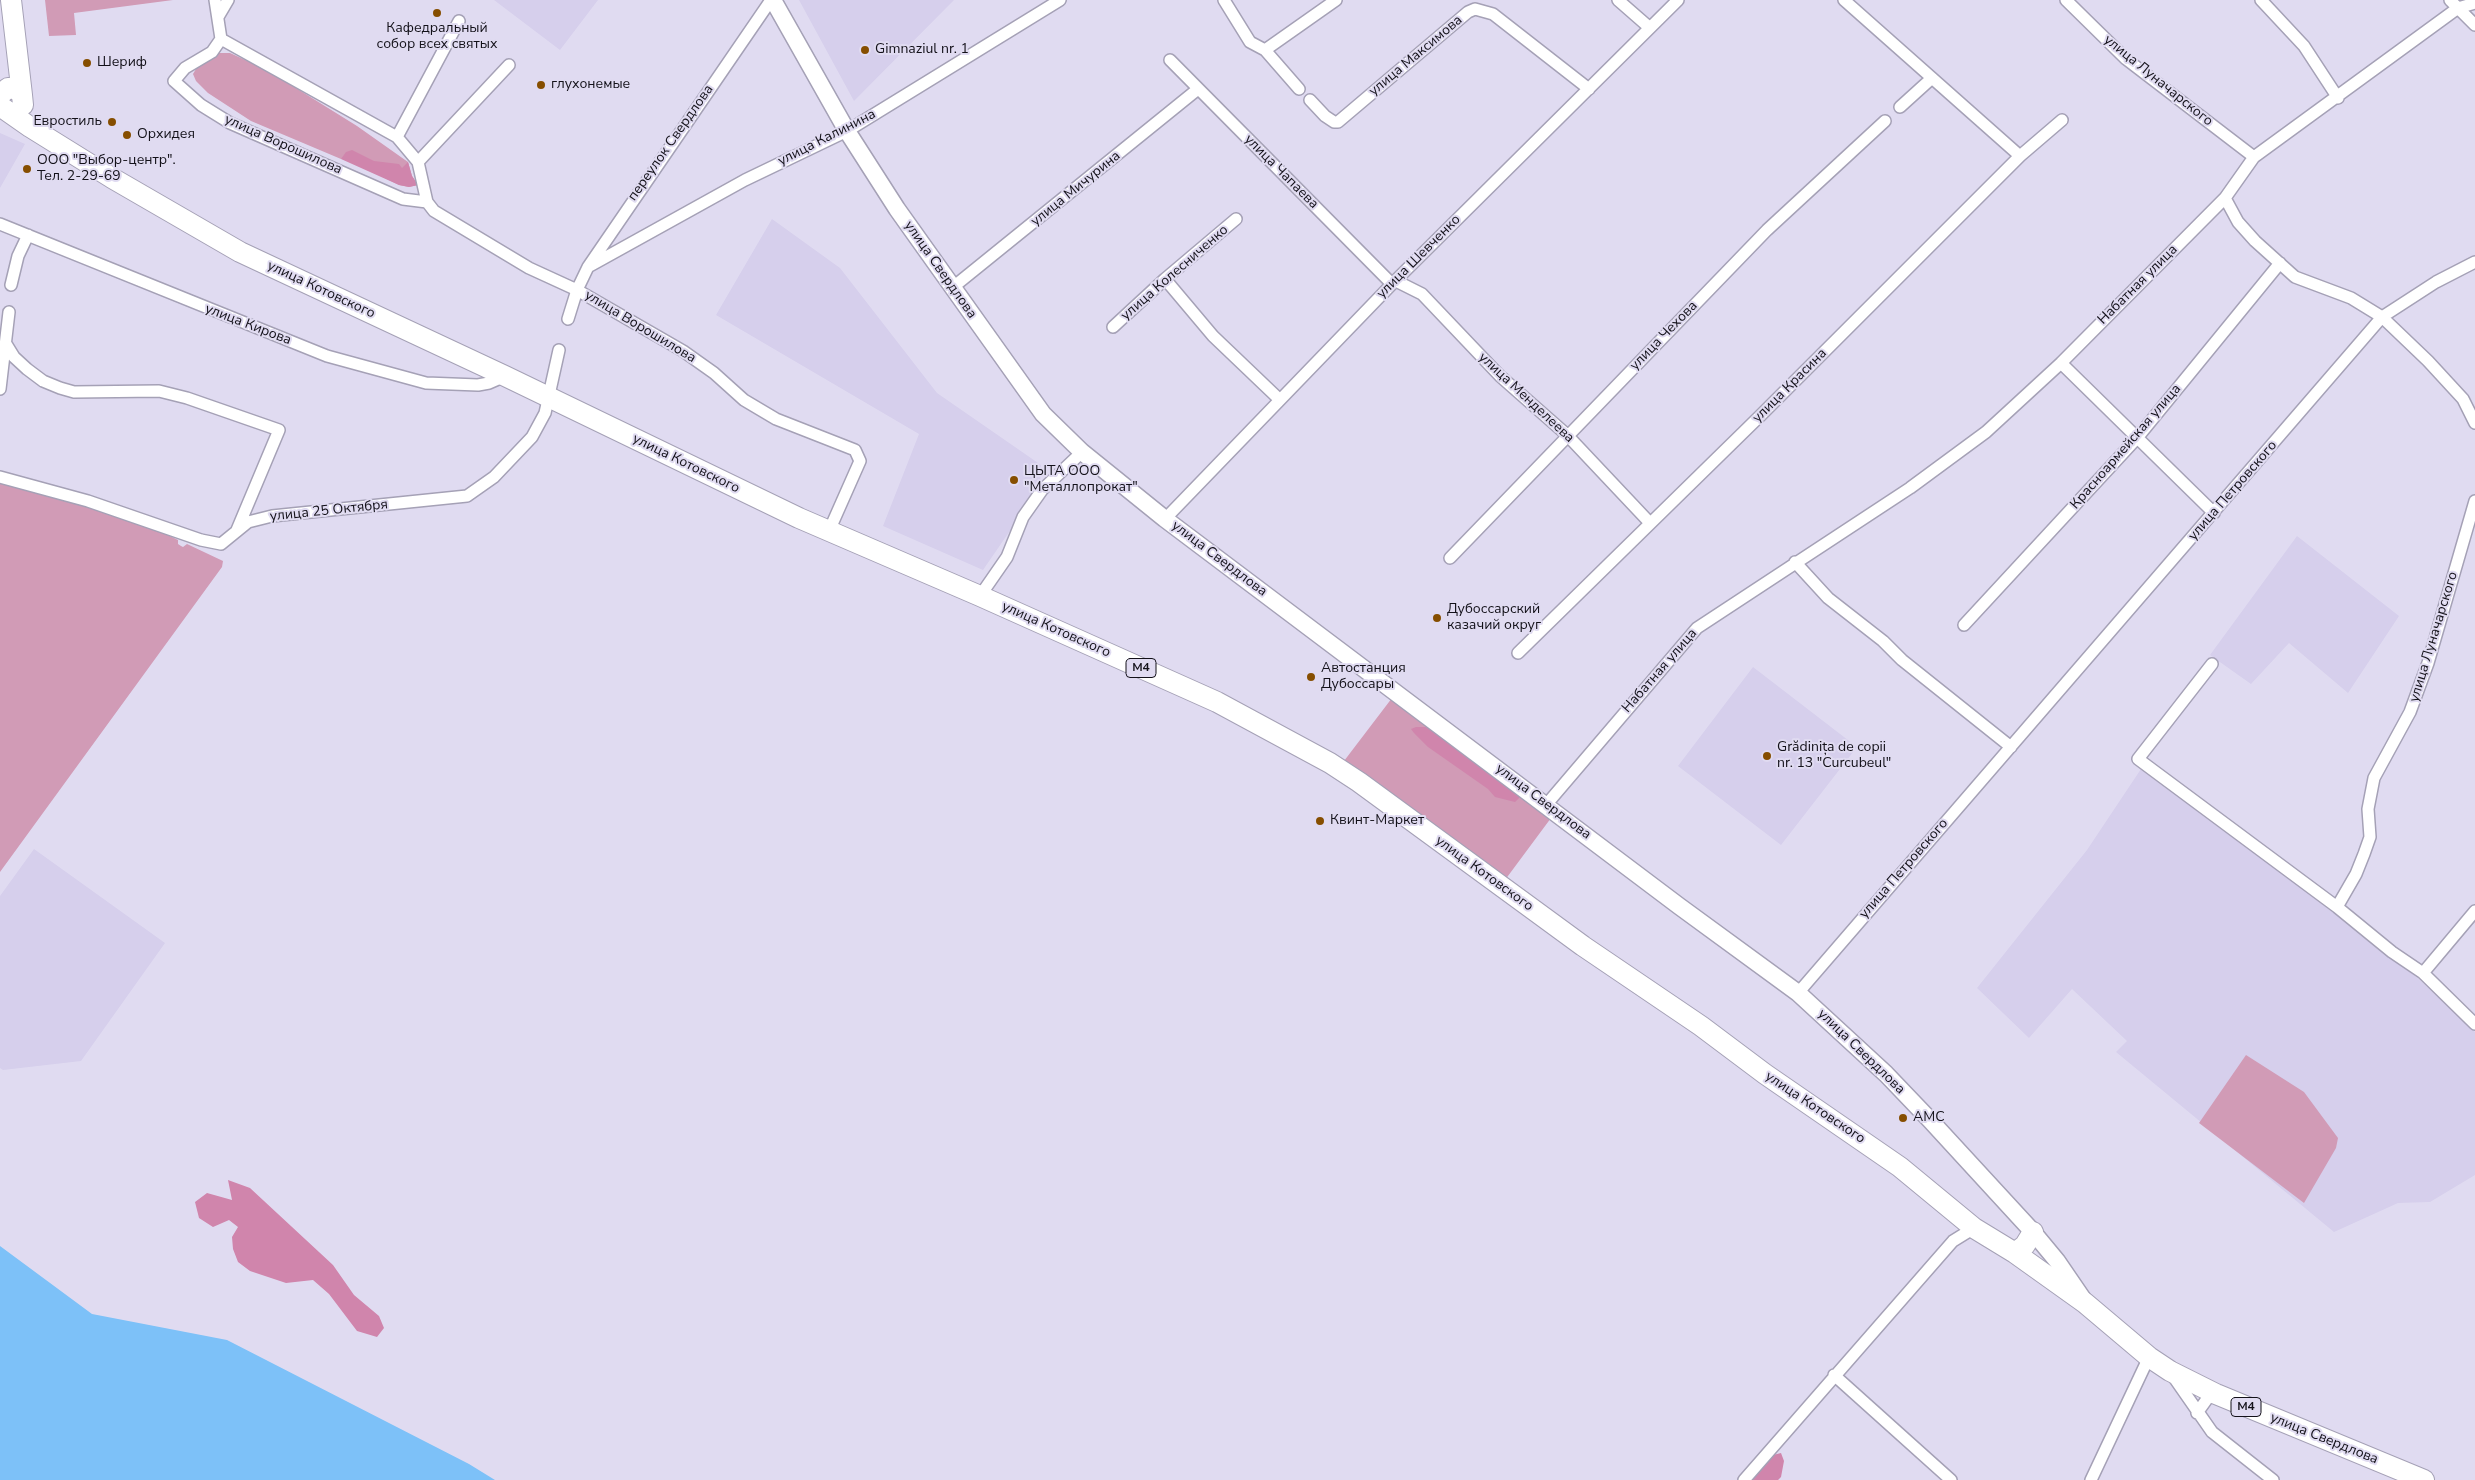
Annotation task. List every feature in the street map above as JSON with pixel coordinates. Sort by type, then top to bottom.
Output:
[{"type":"highway","name":"M4","points":[[5,102],[18,69],[11,0]]},
{"type":"highway","name":"улица Котовского","points":[[5,102],[30,127],[240,252],[548,396],[747,494],[1216,702],[1351,777],[1583,946],[1701,1026],[1765,1074],[1900,1167],[1974,1228],[2015,1253],[2085,1303]]},
{"type":"highway","points":[[2015,1253],[2025,1245],[2033,1232]]},
{"type":"highway","name":"улица Свердлова","points":[[2085,1303],[2149,1357],[2170,1371],[2216,1394],[2424,1480]]},
{"type":"street","points":[[215,0],[221,39],[397,137],[418,162],[427,202]]},
{"type":"street","points":[[218,16],[228,0]]},
{"type":"street","name":"улица Свердлова","points":[[772,0],[847,131],[897,209],[1043,414],[1082,452],[1165,519],[1671,900],[1798,993],[1886,1074],[2033,1232],[2062,1268],[2085,1303]]},
{"type":"street","name":"переулок Свердлова","points":[[568,320],[577,290],[588,267],[772,0]]},
{"type":"street","name":"улица Калинина","points":[[588,267],[745,180],[847,131],[1060,0]]},
{"type":"street","points":[[1224,0],[1250,42],[1265,50],[1299,89]]},
{"type":"street","points":[[1265,50],[1336,0]]},
{"type":"street","points":[[1618,0],[1650,28]]},
{"type":"street","name":"улица Шевченко","points":[[1165,519],[1394,282],[1678,0]]},
{"type":"street","points":[[1844,0],[2020,156]]},
{"type":"street","name":"улица Луначарского","points":[[2066,0],[2079,15],[2126,58],[2254,158]]},
{"type":"street","points":[[2261,0],[2304,46],[2338,98]]},
{"type":"street","name":"Набатная улица","points":[[1546,805],[1697,628],[1910,488],[1986,432],[2061,363],[2225,198],[2254,158],[2338,98],[2454,4],[2475,2]]},
{"type":"street","points":[[2454,4],[2475,25]]},
{"type":"street","name":"улица Максимова","points":[[1310,100],[1334,122],[1342,119],[1468,12],[1475,9],[1493,14],[1589,89]]},
{"type":"street","points":[[397,137],[459,21]]},
{"type":"street","name":"улица Ворошилова","points":[[221,39],[212,52],[185,68],[174,81],[201,106],[230,124],[268,142],[330,166],[403,199],[427,202],[434,211],[476,238],[529,268],[577,290],[684,350],[752,405],[776,419],[855,450],[860,461],[829,531]]},
{"type":"street","name":"улица Чапаева","points":[[1170,60],[1394,282]]},
{"type":"street","points":[[418,162],[509,65]]},
{"type":"street","points":[[1900,107],[1932,78]]},
{"type":"street","name":"улица Мичурина","points":[[952,288],[1198,89]]},
{"type":"street","name":"улица Красина","points":[[1518,654],[1783,394],[2020,156],[2062,120]]},
{"type":"street","name":"улица Чехова","points":[[1450,558],[1767,230],[1885,121]]},
{"type":"street","points":[[2225,198],[2238,222],[2255,242],[2296,277],[2351,298],[2382,317],[2428,361],[2463,399],[2475,423]]},
{"type":"street","name":"улица Колесниченко","points":[[1113,327],[1165,279],[1236,219]]},
{"type":"street","name":"улица Кирова","points":[[0,224],[327,356],[426,383],[478,385],[489,384],[505,376]]},
{"type":"street","points":[[11,285],[18,256],[28,235]]},
{"type":"street","name":"улица Петровского","points":[[1798,993],[2382,317],[2436,282],[2475,262]]},
{"type":"street","name":"Красноармейская улица","points":[[1964,626],[2137,438],[2280,263]]},
{"type":"street","points":[[1165,279],[1213,336],[1280,400]]},
{"type":"street","name":"улица Менделеева","points":[[1394,282],[1422,294],[1500,376],[1567,435],[1650,523]]},
{"type":"street","points":[[0,389],[9,312]]},
{"type":"street","points":[[6,344],[14,357],[27,369],[43,381],[60,388],[74,392],[159,391],[187,398],[279,430],[237,530]]},
{"type":"street","name":"улица 25 Октября","points":[[0,477],[88,501],[201,540],[221,544],[248,522],[272,516],[466,496],[494,477],[532,437],[544,413],[559,350]]},
{"type":"street","points":[[2061,363],[2214,513]]},
{"type":"street","points":[[980,596],[1007,557],[1023,517],[1032,504],[1054,477],[1082,452]]},
{"type":"street","name":"улица Луначарского","points":[[2337,907],[2356,874],[2370,837],[2368,809],[2374,778],[2410,712],[2428,663],[2475,502]]},
{"type":"street","points":[[1795,562],[1828,598],[2011,747]]},
{"type":"street","points":[[2212,664],[2138,759],[2337,907],[2392,952],[2423,973],[2475,1024]]},
{"type":"street","points":[[2423,973],[2475,911]]},
{"type":"street","points":[[1744,1480],[1953,1241],[1974,1228]]},
{"type":"street","points":[[2091,1480],[2149,1357]]},
{"type":"street","points":[[2170,1371],[2212,1432],[2273,1480]]},
{"type":"street","points":[[1834,1375],[1950,1480]]},
{"type":"street","points":[[2198,1413],[2207,1399],[2216,1394]]},
{"type":"shaded area","points":[[45,0],[173,0],[74,13],[76,35],[49,36]]},
{"type":"shaded area","points":[[494,0],[598,0],[560,50]]},
{"type":"shaded area","name":"Gimnaziul nr. 1","points":[[799,0],[954,0],[854,101]]},
{"type":"shaded area","points":[[219,53],[230,53],[267,70],[357,126],[408,162],[412,176],[418,185],[409,187],[399,185],[345,158],[341,159],[251,121],[208,93],[196,81],[193,74],[206,60]]},
{"type":"shaded area","points":[[0,133],[25,144],[0,188]]},
{"type":"shaded area","points":[[352,150],[374,161],[399,164],[402,168],[408,162],[412,176],[418,185],[409,187],[399,185],[341,159],[346,152]]},
{"type":"shaded area","points":[[772,219],[840,268],[937,393],[1041,465],[1040,487],[983,570],[883,526],[919,434],[716,315]]},
{"type":"shaded area","points":[[0,481],[86,504],[152,527],[178,540],[178,544],[183,547],[187,544],[223,561],[222,567],[0,872]]},
{"type":"shaded area","points":[[2297,536],[2399,616],[2348,693],[2289,643],[2251,684],[2210,655]]},
{"type":"shaded area","name":"Grădinița de copii nr. 13 \"Curcubeul\"","points":[[1753,667],[1857,747],[1781,845],[1678,766]]},
{"type":"shaded area","points":[[1392,698],[1551,818],[1505,880],[1344,761]]},
{"type":"shaded area","points":[[1426,727],[1516,791],[1520,797],[1515,802],[1495,797],[1488,789],[1428,747],[1411,729]]},
{"type":"shaded area","points":[[2141,769],[2278,870],[2414,975],[2475,1032],[2475,1175],[2430,1202],[2398,1203],[2334,1232],[2116,1052],[2127,1041],[2072,989],[2029,1038],[1977,988],[2087,850]]},
{"type":"shaded area","points":[[34,849],[165,943],[81,1061],[3,1070],[0,1068],[0,896]]},
{"type":"shaded area","points":[[2246,1055],[2304,1092],[2338,1138],[2336,1148],[2304,1203],[2199,1123]]},
{"type":"shaded area","points":[[228,1180],[250,1188],[333,1265],[354,1295],[379,1316],[384,1328],[377,1337],[357,1331],[329,1294],[313,1280],[286,1283],[250,1271],[238,1262],[233,1249],[232,1237],[238,1227],[229,1220],[213,1227],[199,1218],[195,1202],[207,1193],[232,1200]]},
{"type":"shaded area","points":[[1781,1453],[1784,1461],[1781,1477],[1778,1480],[1751,1480],[1773,1455]]},
{"type":"water","points":[[0,1246],[92,1314],[227,1340],[469,1464],[495,1480],[0,1480]]},
{"type":"place","name":"Кафедральный собор всех святых","points":[[437,13]]},
{"type":"place","name":"Gimnaziul nr. 1","points":[[865,50]]},
{"type":"place","name":"Шериф","points":[[87,63]]},
{"type":"place","name":"глухонемые","points":[[541,85]]},
{"type":"place","name":"Евростиль","points":[[112,122]]},
{"type":"place","name":"Орхидея","points":[[127,135]]},
{"type":"place","name":"ООО \"Выбор-центр\". Тел. 2-29-69","points":[[27,169]]},
{"type":"place","name":"ЦЫТА ООО \"Металлопрокат\"","points":[[1014,480]]},
{"type":"place","name":"Дубоссарский казачий округ","points":[[1437,618]]},
{"type":"place","name":"Автостанция Дубоссары","points":[[1311,677]]},
{"type":"place","name":"Grădinița de copii nr. 13 \"Curcubeul\"","points":[[1767,756]]},
{"type":"place","name":"Квинт-Маркет","points":[[1320,821]]},
{"type":"place","name":"AMC","points":[[1903,1118]]}]
